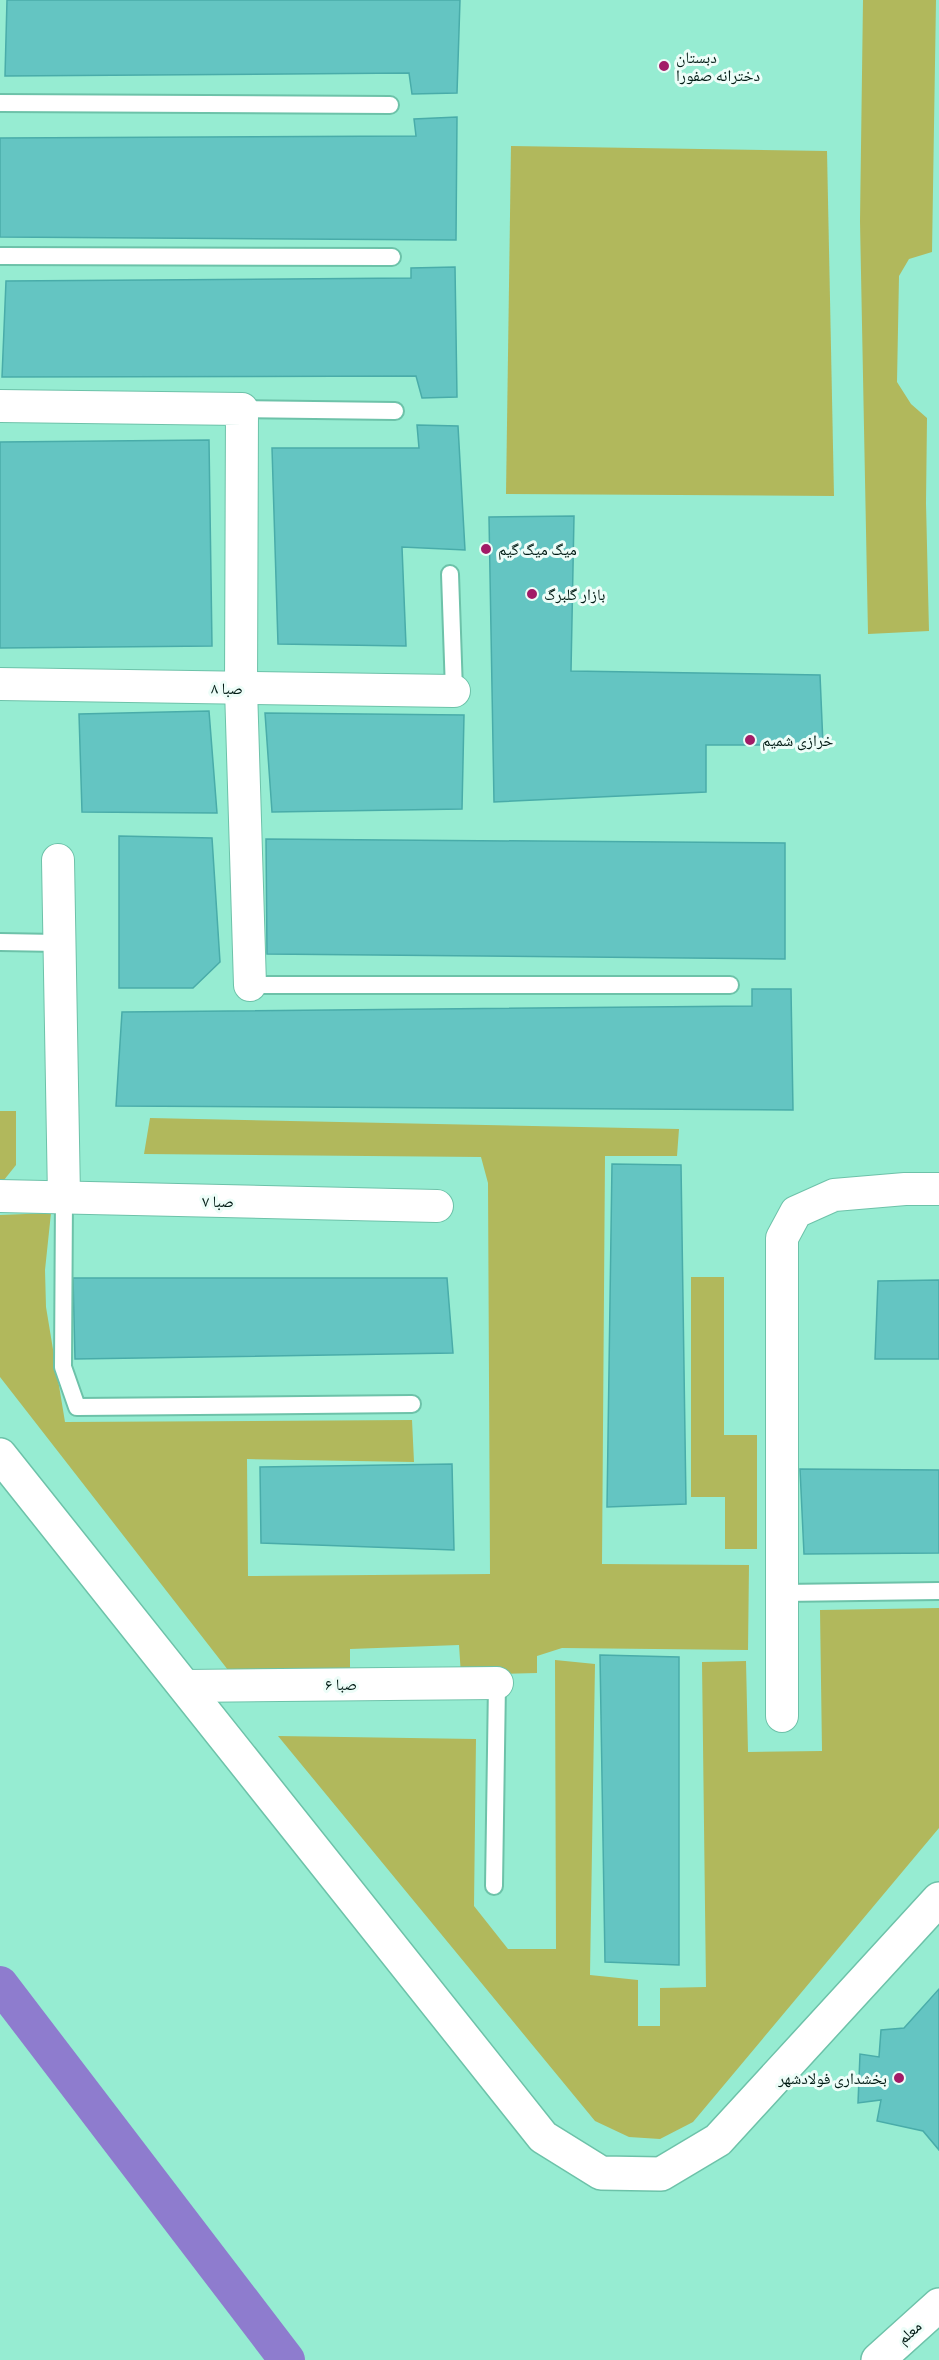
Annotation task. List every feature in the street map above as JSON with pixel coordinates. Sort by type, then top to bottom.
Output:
[{"type":"street","points":[[0,406],[242,409],[241,688],[250,985]]},
{"type":"street","name":"صبا ۸","points":[[0,684],[454,691]]},
{"type":"street","points":[[58,860],[64,1197]]},
{"type":"street","points":[[782,1716],[782,1238],[796,1212],[834,1195],[905,1189],[939,1190]]},
{"type":"street","name":"صبا ۷","points":[[0,1196],[437,1206]]},
{"type":"street","points":[[0,1455],[543,2138],[601,2173],[661,2174],[718,2140],[939,1899]]},
{"type":"street","name":"صبا ۶","points":[[185,1686],[497,1683]]},
{"type":"street","name":"معلم","points":[[878,2360],[939,2305]]},
{"type":"lane","points":[[0,103],[390,105]]},
{"type":"lane","points":[[0,256],[392,257]]},
{"type":"lane","points":[[242,409],[395,411]]},
{"type":"lane","points":[[450,574],[454,691]]},
{"type":"lane","points":[[0,942],[58,943]]},
{"type":"lane","points":[[250,985],[730,985]]},
{"type":"lane","points":[[64,1197],[63,1366],[78,1407],[412,1404]]},
{"type":"lane","points":[[782,1593],[939,1591]]},
{"type":"lane","points":[[495,1886],[497,1683]]},
{"type":"green space","points":[[863,0],[936,0],[932,252],[909,259],[899,276],[897,382],[911,404],[927,418],[929,631],[868,634],[860,221]]},
{"type":"green space","points":[[511,146],[827,151],[834,496],[506,494]]},
{"type":"green space","points":[[0,1111],[16,1111],[16,1165],[0,1185]]},
{"type":"green space","points":[[150,1118],[679,1129],[677,1156],[605,1156],[602,1564],[749,1565],[748,1650],[562,1648],[537,1656],[537,1673],[461,1675],[459,1645],[350,1649],[350,1675],[235,1679],[0,1377],[0,1215],[51,1213],[45,1270],[46,1307],[65,1422],[412,1420],[414,1462],[247,1459],[248,1576],[490,1574],[488,1183],[481,1157],[144,1154]]},
{"type":"green space","points":[[691,1277],[724,1277],[724,1435],[757,1435],[757,1549],[725,1549],[725,1497],[691,1497]]},
{"type":"green space","points":[[939,1608],[939,1828],[693,2122],[660,2139],[629,2137],[595,2121],[278,1736],[476,1739],[474,1906],[508,1949],[556,1949],[555,1660],[595,1664],[590,1975],[638,1980],[638,2026],[660,2026],[660,1988],[706,1987],[702,1662],[746,1661],[748,1752],[822,1751],[820,1610]]},
{"type":"building","points":[[7,0],[460,0],[457,93],[412,94],[409,73],[5,76]]},
{"type":"building","points":[[457,117],[456,240],[0,237],[0,138],[416,136],[414,119]]},
{"type":"building","points":[[455,267],[457,397],[422,398],[416,376],[2,377],[6,281],[411,278],[411,268]]},
{"type":"building","points":[[417,425],[458,426],[465,550],[402,547],[406,646],[278,644],[272,448],[419,448]]},
{"type":"building","points":[[209,440],[212,646],[0,648],[0,442]]},
{"type":"building","name":"بازار گلبرگ","points":[[574,516],[571,671],[820,675],[823,745],[706,745],[706,792],[494,802],[489,517]]},
{"type":"building","points":[[209,711],[217,813],[82,812],[79,714]]},
{"type":"building","points":[[265,713],[464,715],[462,809],[272,812]]},
{"type":"building","points":[[119,836],[212,838],[220,962],[193,988],[119,988]]},
{"type":"building","points":[[266,839],[785,843],[785,959],[267,954]]},
{"type":"building","points":[[752,989],[791,989],[793,1110],[116,1106],[122,1012],[752,1006]]},
{"type":"building","points":[[612,1164],[681,1165],[686,1504],[607,1507]]},
{"type":"building","points":[[73,1278],[447,1278],[453,1353],[75,1359]]},
{"type":"building","points":[[939,1280],[939,1359],[875,1359],[878,1281]]},
{"type":"building","points":[[452,1464],[454,1550],[261,1543],[260,1467]]},
{"type":"building","points":[[800,1469],[939,1470],[939,1553],[804,1554]]},
{"type":"building","points":[[600,1655],[679,1657],[679,1965],[605,1962]]},
{"type":"building","name":"بخشداری فولادشهر","points":[[939,1989],[939,2150],[923,2131],[877,2121],[881,2100],[858,2103],[860,2054],[879,2057],[881,2030],[904,2028]]},
{"type":"waterway","points":[[0,1984],[287,2360]]},
{"type":"place","name":"دبستان دخترانه صفورا","points":[[664,66]]},
{"type":"place","name":"میگ میگ گیم","points":[[486,549]]},
{"type":"place","name":"بازار گلبرگ","points":[[532,594]]},
{"type":"place","name":"خرازی شمیم","points":[[750,740]]},
{"type":"place","name":"بخشداری فولادشهر","points":[[899,2078]]}]
